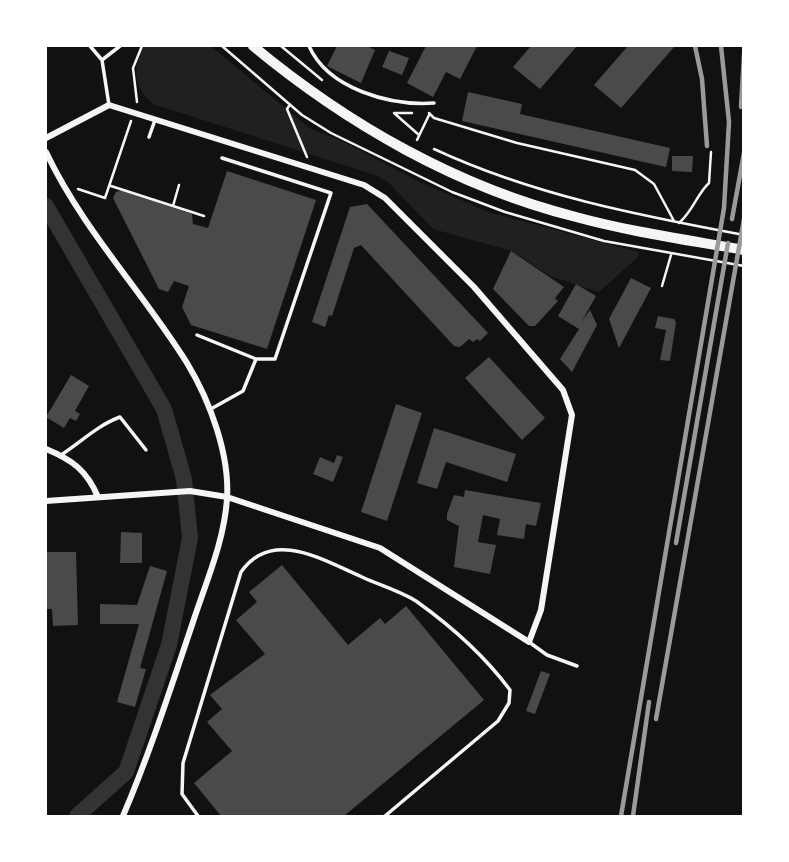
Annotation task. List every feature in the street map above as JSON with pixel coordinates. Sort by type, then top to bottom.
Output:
[{"type":"main road","points":[[253,46],[322,97],[442,169],[530,204],[606,225],[744,250]]},
{"type":"street","points":[[46,138],[109,105],[363,185],[385,198],[474,287],[563,390],[572,415],[541,610],[529,642],[380,548],[227,497],[190,491],[46,501]]},
{"type":"street","points":[[46,152],[66,194],[84,221],[188,364],[209,410],[224,464],[227,497],[221,538],[146,761],[123,817]]},
{"type":"street","points":[[46,449],[61,455],[89,476],[98,497]]},
{"type":"lane","points":[[90,46],[102,60],[109,105]]},
{"type":"lane","points":[[102,60],[120,46]]},
{"type":"lane","points":[[309,46],[318,63],[337,80],[360,90],[434,103]]},
{"type":"lane","points":[[149,137],[156,118]]},
{"type":"lane","points":[[197,335],[256,359],[275,359],[331,193],[222,158]]},
{"type":"lane","points":[[209,410],[243,391],[256,359]]},
{"type":"lane","points":[[61,455],[89,436],[101,424],[120,417],[146,450]]},
{"type":"lane","points":[[198,817],[182,794],[183,763],[241,572],[251,557],[267,551],[285,549],[310,554],[413,599],[493,667],[510,690],[509,703],[498,721],[385,817]]},
{"type":"lane","points":[[529,642],[547,655],[577,666]]},
{"type":"path","points":[[138,102],[133,68],[142,46]]},
{"type":"path","points":[[281,46],[331,88]]},
{"type":"path","points":[[425,103],[430,114],[517,143],[635,170],[654,184],[677,225],[689,214],[700,190],[709,183],[711,152]]},
{"type":"path","points":[[289,106],[287,109],[308,159],[305,167]]},
{"type":"path","points":[[414,113],[394,113],[419,135]]},
{"type":"path","points":[[416,140],[430,114]]},
{"type":"path","points":[[75,188],[105,198],[131,121]]},
{"type":"path","points":[[408,135],[501,178],[608,209],[744,235]]},
{"type":"path","points":[[173,206],[180,185]]},
{"type":"path","points":[[109,186],[204,216]]},
{"type":"path","points":[[604,241],[744,267]]},
{"type":"path","points":[[662,286],[671,251]]},
{"type":"shaded area","points":[[144,46],[211,46],[309,128],[342,141],[418,181],[488,212],[639,252],[637,258],[599,292],[550,276],[512,251],[433,229],[388,182],[375,175],[153,104],[138,83],[136,69]]},
{"type":"building","points":[[337,46],[367,46],[375,50],[361,83],[327,66]]},
{"type":"building","points":[[426,46],[477,46],[460,79],[446,72],[433,97],[407,83]]},
{"type":"building","points":[[531,46],[577,46],[540,89],[513,67]]},
{"type":"building","points":[[628,46],[675,46],[621,108],[594,85]]},
{"type":"building","points":[[389,51],[409,58],[402,75],[382,67]]},
{"type":"building","points":[[468,92],[522,104],[520,114],[670,148],[666,167],[462,121]]},
{"type":"building","points":[[672,156],[693,156],[692,172],[672,171]]},
{"type":"building","points":[[227,171],[316,200],[267,349],[191,325],[182,307],[189,286],[174,281],[168,292],[159,289],[113,198],[116,192],[122,190],[192,214],[193,224],[208,228]]},
{"type":"building","points":[[367,204],[488,333],[480,341],[477,339],[473,342],[469,339],[460,347],[454,346],[361,245],[354,248],[332,316],[329,315],[325,327],[312,322],[350,207]]},
{"type":"building","points":[[511,251],[564,287],[555,298],[558,301],[535,326],[529,326],[493,289]]},
{"type":"building","points":[[631,278],[651,288],[619,348],[609,319]]},
{"type":"building","points":[[576,284],[596,296],[582,321],[590,310],[597,325],[572,372],[560,359],[579,329],[558,316]]},
{"type":"building","points":[[658,316],[674,319],[676,322],[670,361],[660,360],[666,330],[655,328]]},
{"type":"building","points":[[489,357],[545,418],[522,440],[465,378]]},
{"type":"building","points":[[71,375],[89,386],[75,411],[80,414],[76,421],[70,418],[64,428],[46,417]]},
{"type":"building","points":[[396,404],[422,413],[387,521],[361,512]]},
{"type":"building","points":[[434,428],[516,454],[507,482],[446,462],[437,489],[417,483]]},
{"type":"building","points":[[337,455],[343,457],[333,482],[313,474],[320,457],[334,463]]},
{"type":"building","points":[[465,490],[541,503],[536,526],[526,524],[524,539],[497,535],[500,519],[483,515],[478,542],[496,545],[490,574],[454,567],[459,526],[447,520],[447,514],[454,495],[464,497]]},
{"type":"building","points":[[121,532],[142,533],[142,563],[120,563]]},
{"type":"building","points":[[46,552],[76,552],[78,625],[53,626],[52,609],[46,609]]},
{"type":"building","points":[[282,565],[348,645],[380,618],[385,624],[406,606],[484,700],[344,816],[221,816],[194,783],[232,751],[207,722],[222,709],[210,695],[265,654],[236,620],[257,602],[249,592]]},
{"type":"building","points":[[150,566],[167,571],[140,668],[146,669],[135,707],[117,702],[139,624],[100,624],[100,604],[137,605]]},
{"type":"building","points":[[541,671],[550,674],[535,714],[526,711]]},
{"type":"waterway","points":[[46,206],[164,409],[184,479],[190,538],[169,645],[126,772],[77,816]]},
{"type":"railway","points":[[695,46],[702,79],[707,146]]},
{"type":"railway","points":[[621,816],[724,208],[729,122],[721,46]]},
{"type":"railway","points":[[741,107],[744,55]]},
{"type":"railway","points":[[732,219],[744,153]]},
{"type":"railway","points":[[656,719],[744,219]]},
{"type":"railway","points":[[676,543],[728,243]]},
{"type":"railway","points":[[633,816],[649,702]]}]
